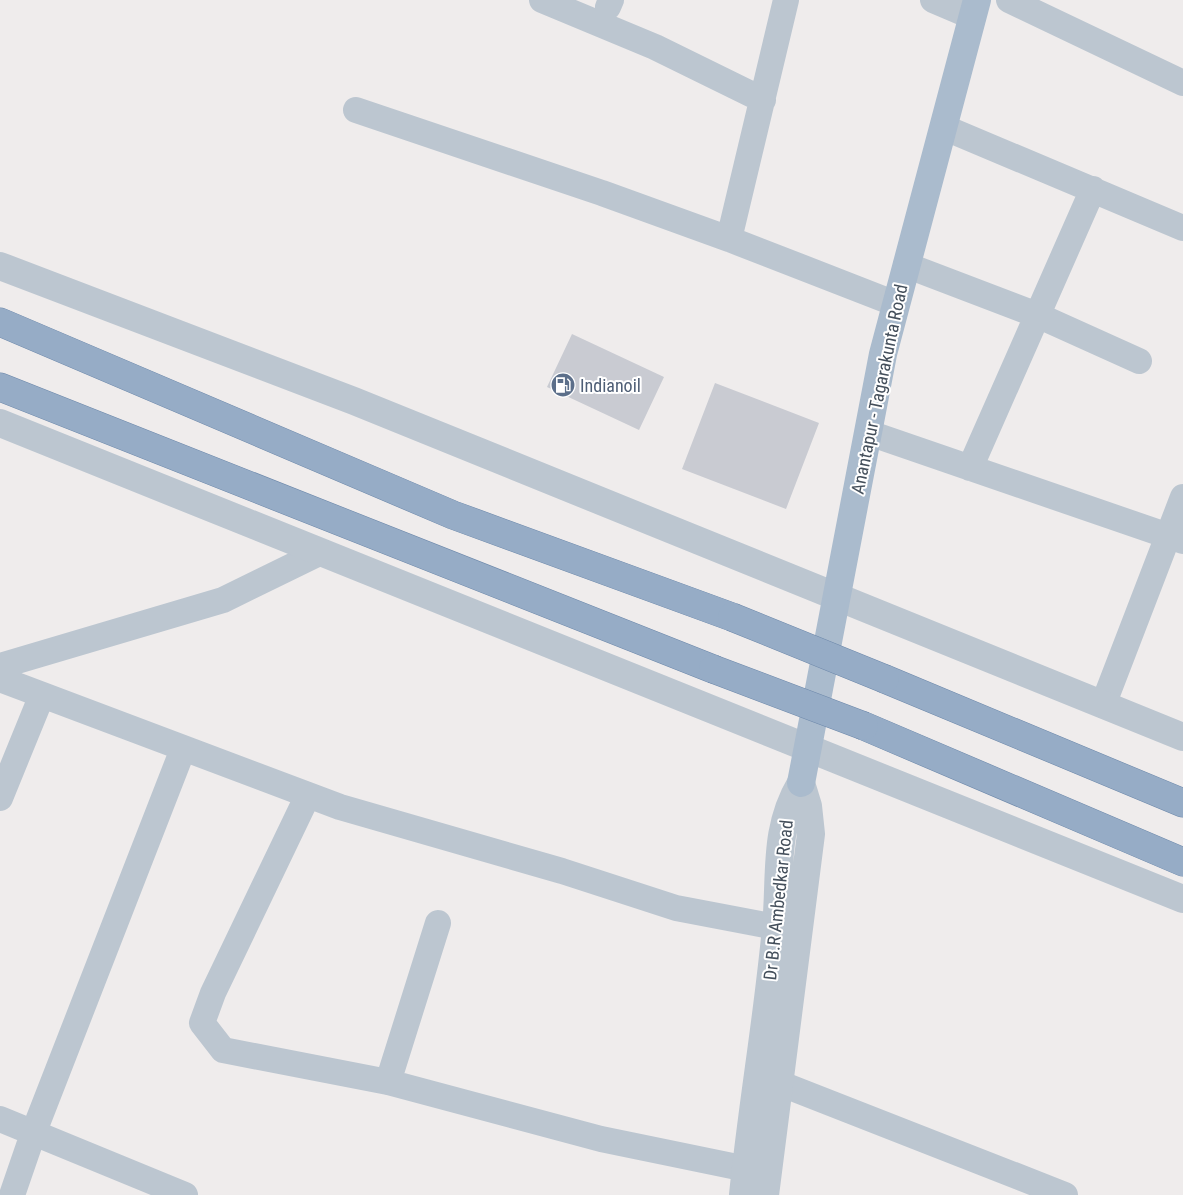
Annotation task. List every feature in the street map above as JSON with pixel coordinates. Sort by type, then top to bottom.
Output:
[{"type":"highway","points":[[0,322],[452,515],[732,617],[886,679],[1183,804]]},
{"type":"highway","points":[[0,387],[713,669],[864,726],[1183,862]]},
{"type":"main road","name":"Anantapur - Tagarakunta Road","points":[[801,783],[806,747],[883,354],[975,8]]},
{"type":"street","points":[[542,0],[654,47],[762,100]]},
{"type":"street","points":[[729,239],[786,0]]},
{"type":"street","points":[[933,0],[975,8]]},
{"type":"street","points":[[1009,0],[1183,83]]},
{"type":"street","points":[[356,110],[602,193],[729,239],[896,304]]},
{"type":"street","points":[[943,127],[1183,228]]},
{"type":"street","points":[[970,468],[1093,189]]},
{"type":"street","points":[[906,265],[1037,315],[1139,361]]},
{"type":"street","points":[[0,266],[354,401],[1183,737]]},
{"type":"street","points":[[0,423],[319,553],[1183,899]]},
{"type":"street","points":[[869,433],[1175,538]]},
{"type":"street","points":[[1103,705],[1175,538],[1183,497]]},
{"type":"street","points":[[0,666],[222,600],[319,553]]},
{"type":"street","points":[[0,679],[340,807],[562,870],[676,908],[776,927]]},
{"type":"street","points":[[0,798],[42,695]]},
{"type":"street","points":[[12,1195],[33,1134],[183,749]]},
{"type":"street","name":"Dr B.R Ambedkar Road","points":[[755,1183],[776,927],[781,832],[790,802],[801,783]]},
{"type":"street","name":"Dr B.R Ambedkar Road","points":[[755,1183],[779,1083],[811,834],[808,806],[801,783]]},
{"type":"street","points":[[308,795],[212,993],[202,1022],[223,1050],[388,1082],[601,1139],[755,1183]]},
{"type":"street","points":[[388,1082],[438,923]]},
{"type":"street","points":[[779,1083],[1065,1195]]},
{"type":"street","points":[[0,1119],[185,1195]]},
{"type":"building","points":[[572,334],[664,377],[639,430],[547,387]]},
{"type":"building","points":[[715,383],[819,423],[786,509],[682,469]]},
{"type":"place","name":"Indianoil","points":[[563,385]]}]
